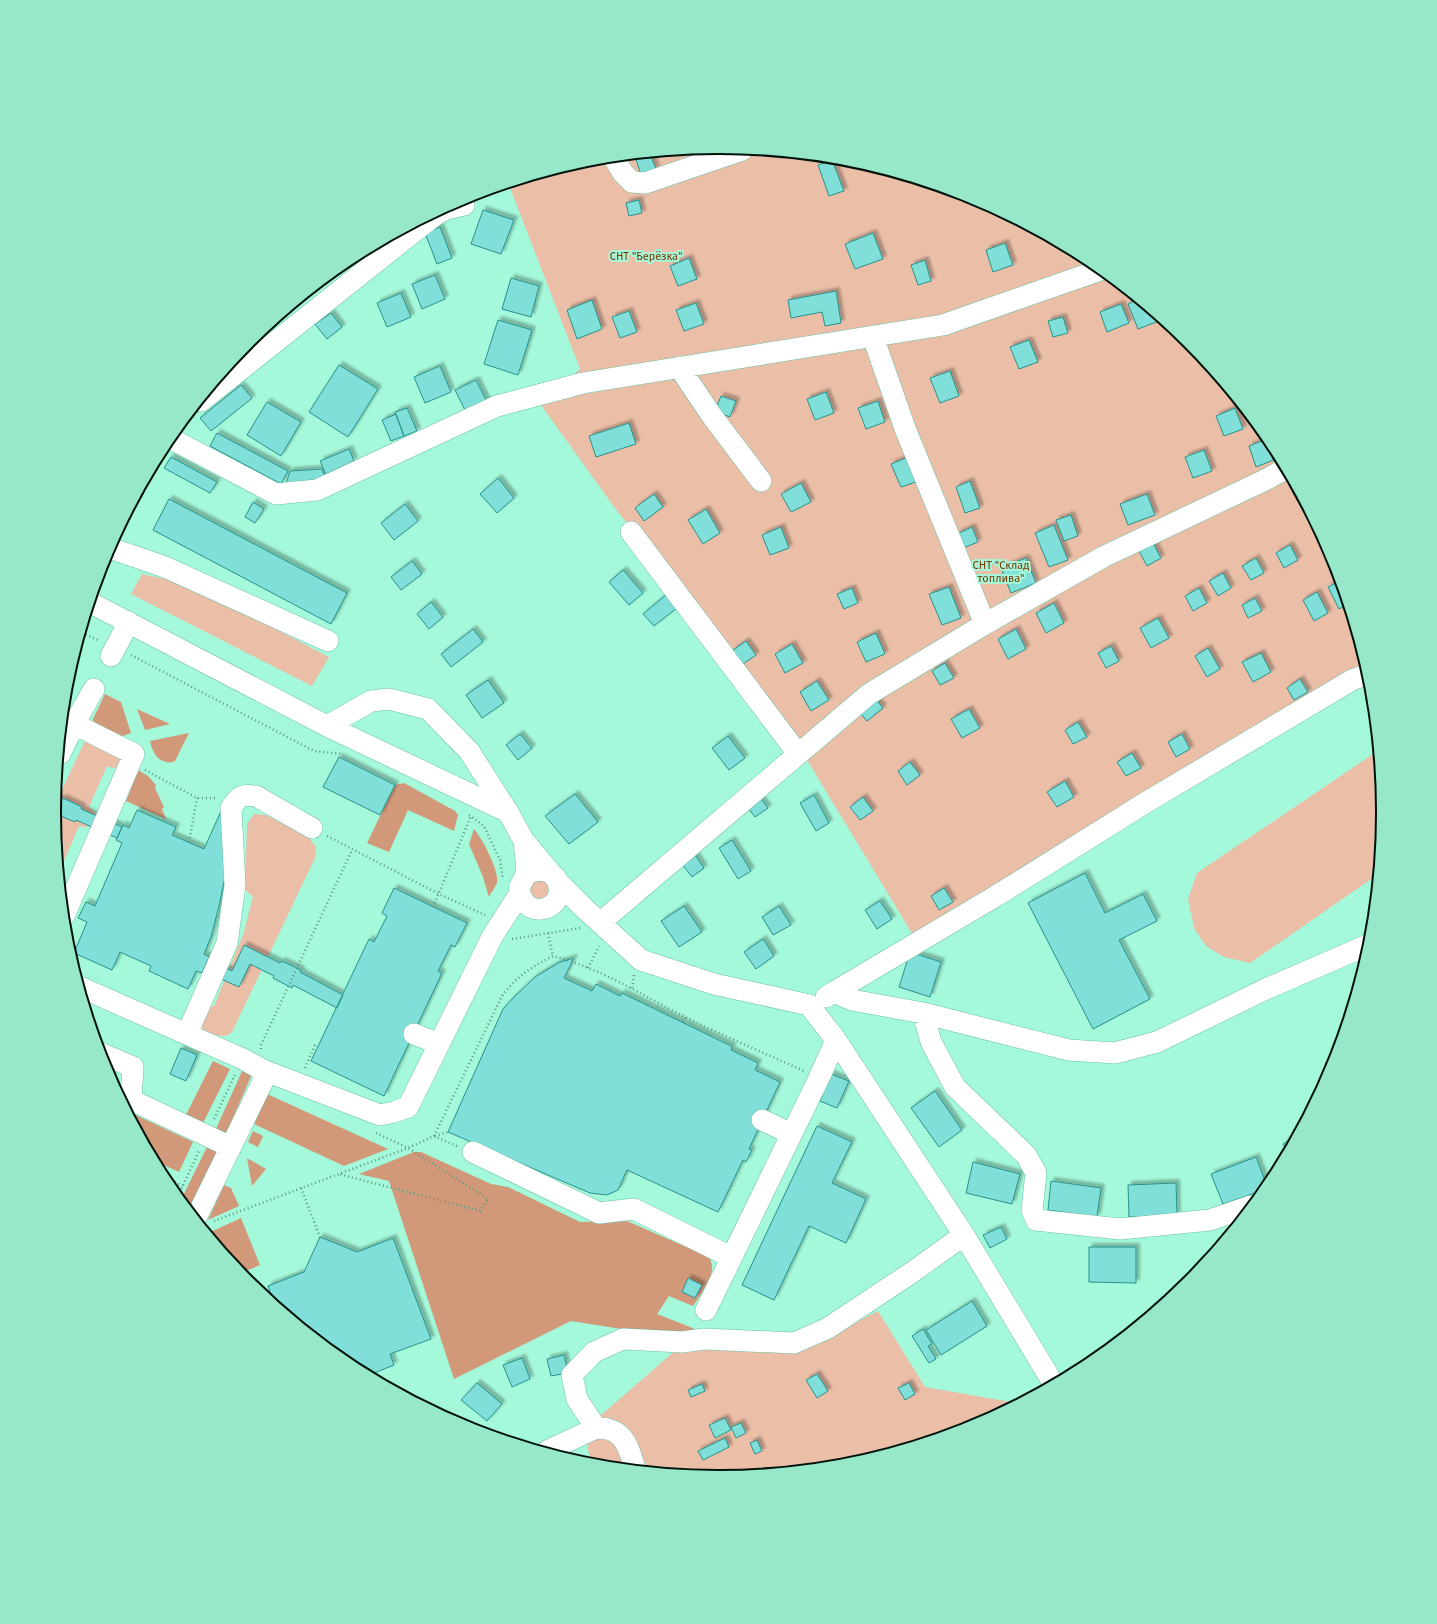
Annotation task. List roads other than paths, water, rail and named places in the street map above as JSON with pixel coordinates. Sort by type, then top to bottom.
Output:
[{"type":"street","points":[[617,163],[623,173],[632,182],[645,183],[729,154]]},
{"type":"street","points":[[214,391],[423,225]]},
{"type":"street","points":[[176,441],[276,494],[317,490],[497,406],[583,383],[943,325],[1094,272]]},
{"type":"street","points":[[873,337],[906,431],[985,624]]},
{"type":"street","points":[[679,367],[712,416],[761,481]]},
{"type":"street","points":[[593,925],[869,694],[985,624],[1103,557],[1281,471]]},
{"type":"street","points":[[631,532],[798,754]]},
{"type":"street","points":[[116,550],[165,567],[328,641]]},
{"type":"street","points":[[95,605],[326,726],[508,812]]},
{"type":"street","points":[[113,652],[129,622]]},
{"type":"street","points":[[809,1006],[996,896],[1172,787],[1352,680],[1361,676]]},
{"type":"street","points":[[68,906],[134,754],[68,731],[94,689]]},
{"type":"street","points":[[326,726],[371,701],[389,699],[428,709],[469,751],[508,812],[524,841],[593,925]]},
{"type":"street","points":[[186,1034],[227,943],[235,885],[231,808],[238,798],[245,795],[256,796],[312,828]]},
{"type":"street","points":[[524,841],[526,858],[526,893]]},
{"type":"street","points":[[85,989],[243,1059],[263,1070],[380,1115],[394,1112],[408,1107],[492,937],[497,913],[526,893],[537,870],[554,877]]},
{"type":"street","points":[[526,893],[559,894],[554,877]]},
{"type":"street","points":[[526,893],[593,925],[641,960],[714,984],[809,1006],[836,1040],[964,1235],[1051,1378]]},
{"type":"street","points":[[834,992],[852,1000],[923,1013],[1068,1050],[1115,1053],[1157,1042],[1268,988],[1361,948]]},
{"type":"street","points":[[923,1013],[931,1042],[955,1087],[1026,1155],[1036,1174],[1032,1210],[1036,1220],[1120,1229],[1210,1220],[1242,1209]]},
{"type":"street","points":[[414,1034],[439,1044]]},
{"type":"street","points":[[706,1310],[836,1040]]},
{"type":"street","points":[[108,1057],[133,1067],[131,1100],[231,1147]]},
{"type":"street","points":[[203,1220],[231,1147],[263,1081],[263,1070]]},
{"type":"street","points":[[762,1120],[792,1134]]},
{"type":"street","points":[[472,1152],[599,1213],[634,1209],[731,1257]]},
{"type":"street","points":[[596,1428],[577,1398],[572,1375],[594,1352],[623,1339],[682,1342],[704,1339],[794,1343],[828,1328],[914,1271],[964,1235]]},
{"type":"street","points":[[553,1448],[596,1428],[607,1428],[620,1435],[627,1445],[634,1464]]},
{"type":"park label","name":"СНТ \"Берёзка\"","points":[[646,256]]},
{"type":"park label","name":"СНТ \"Склад топлива\"","points":[[1001,571]]}]
